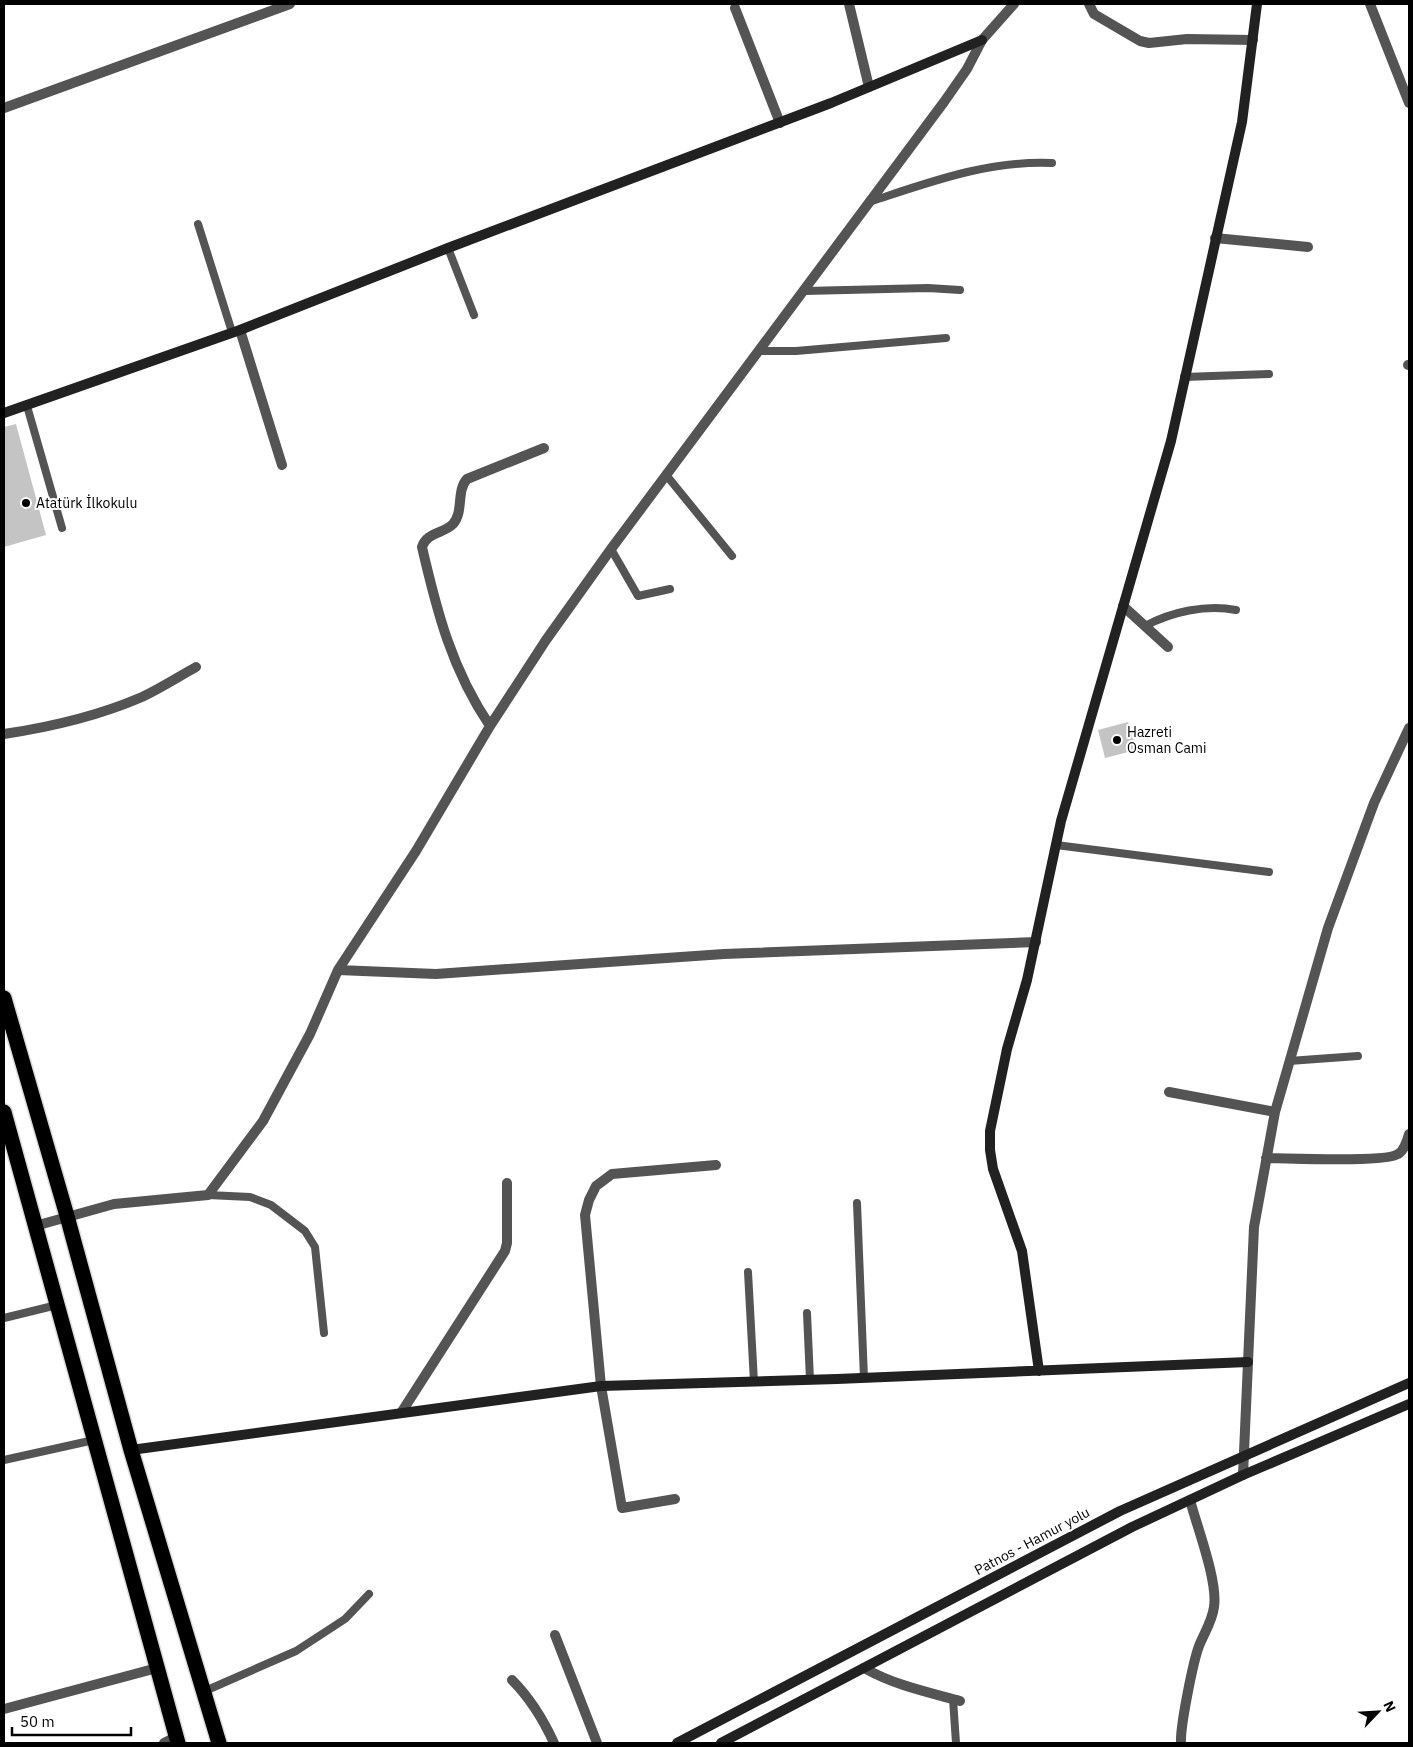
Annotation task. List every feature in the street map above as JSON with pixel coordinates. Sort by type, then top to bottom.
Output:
[{"type":"highway","points":[[4,998],[68,1216],[131,1450],[205,1691],[219,1743]]},
{"type":"highway","points":[[4,1112],[157,1668],[173,1741]]},
{"type":"street","points":[[4,108],[290,4]]},
{"type":"street","points":[[849,4],[869,88]]},
{"type":"street","points":[[35,1226],[114,1204],[208,1195],[263,1121],[310,1034],[338,970],[416,851],[490,726],[546,640],[611,549],[944,102],[967,69],[982,40],[1014,4]]},
{"type":"street","points":[[1089,4],[1094,14],[1140,41],[1149,43],[1187,39],[1253,40]]},
{"type":"street","points":[[1039,1371],[1022,1251],[993,1169],[990,1131],[1007,1048],[1036,942],[1056,844],[1096,697],[1162,480],[1242,122],[1256,4]]},
{"type":"street","points":[[1370,4],[1409,102]]},
{"type":"street","points":[[735,8],[780,123]]},
{"type":"street","points":[[4,413],[236,331],[448,248],[780,123],[982,40]]},
{"type":"street","points":[[1215,238],[1308,247]]},
{"type":"street","points":[[236,331],[282,465]]},
{"type":"street","points":[[490,726],[474,702],[452,654],[438,615],[431,577],[422,547],[429,536],[453,524],[457,517],[461,485],[467,479],[544,448]]},
{"type":"street","points":[[1123,606],[1168,647]]},
{"type":"street","points":[[4,734],[52,726],[106,710],[142,696],[196,667]]},
{"type":"street","points":[[1243,1475],[1254,1227],[1275,1112],[1328,928],[1374,803],[1409,728]]},
{"type":"street","points":[[338,970],[436,974],[724,954],[1036,942]]},
{"type":"street","points":[[1169,1092],[1275,1112]]},
{"type":"street","points":[[1266,1158],[1338,1160],[1392,1157],[1402,1151],[1409,1134]]},
{"type":"street","points":[[675,1499],[622,1508],[601,1386],[585,1215],[588,1200],[596,1186],[612,1174],[716,1165]]},
{"type":"street","points":[[401,1413],[505,1251],[507,1242],[507,1183]]},
{"type":"street","points":[[131,1450],[601,1386],[864,1378],[1248,1362]]},
{"type":"street","name":"Patnos - Hamur yolu","points":[[677,1743],[1120,1511],[1409,1383]]},
{"type":"street","points":[[721,1743],[1132,1527],[1243,1475],[1409,1404]]},
{"type":"street","points":[[1181,1743],[1181,1728],[1198,1647],[1210,1625],[1214,1606],[1207,1562],[1190,1500]]},
{"type":"street","points":[[555,1634],[597,1743]]},
{"type":"street","points":[[4,1709],[157,1668]]},
{"type":"street","points":[[864,1668],[882,1679],[956,1700]]},
{"type":"street","points":[[512,1680],[528,1696],[554,1743]]},
{"type":"lane","points":[[872,201],[984,167],[1029,162],[1052,163]]},
{"type":"lane","points":[[198,224],[236,331]]},
{"type":"lane","points":[[448,248],[474,315]]},
{"type":"lane","points":[[805,291],[928,288],[960,290]]},
{"type":"lane","points":[[760,351],[796,350],[946,338]]},
{"type":"lane","points":[[1184,376],[1269,374]]},
{"type":"lane","points":[[27,406],[62,528]]},
{"type":"lane","points":[[667,476],[732,556]]},
{"type":"lane","points":[[611,549],[638,596],[670,589]]},
{"type":"lane","points":[[1145,626],[1160,619],[1191,611],[1214,608],[1236,610]]},
{"type":"lane","points":[[1056,844],[1269,872]]},
{"type":"lane","points":[[1289,1061],[1358,1056]]},
{"type":"lane","points":[[208,1195],[250,1197],[271,1205],[305,1231],[315,1247],[324,1333]]},
{"type":"lane","points":[[857,1203],[864,1378]]},
{"type":"lane","points":[[748,1272],[754,1382]]},
{"type":"lane","points":[[4,1318],[57,1305]]},
{"type":"lane","points":[[807,1313],[810,1380]]},
{"type":"lane","points":[[4,1460],[94,1440]]},
{"type":"lane","points":[[205,1691],[296,1651],[345,1619],[369,1594]]},
{"type":"lane","points":[[956,1700],[956,1743]]},
{"type":"building","points":[[16,424],[46,535],[4,547],[4,427]]},
{"type":"building","name":"Hazreti Osman Cami","points":[[1128,722],[1136,750],[1105,758],[1098,730]]},
{"type":"place","name":"Atatürk İlkokulu","points":[[26,503]]},
{"type":"place","name":"Hazreti Osman Cami","points":[[1117,740]]}]
